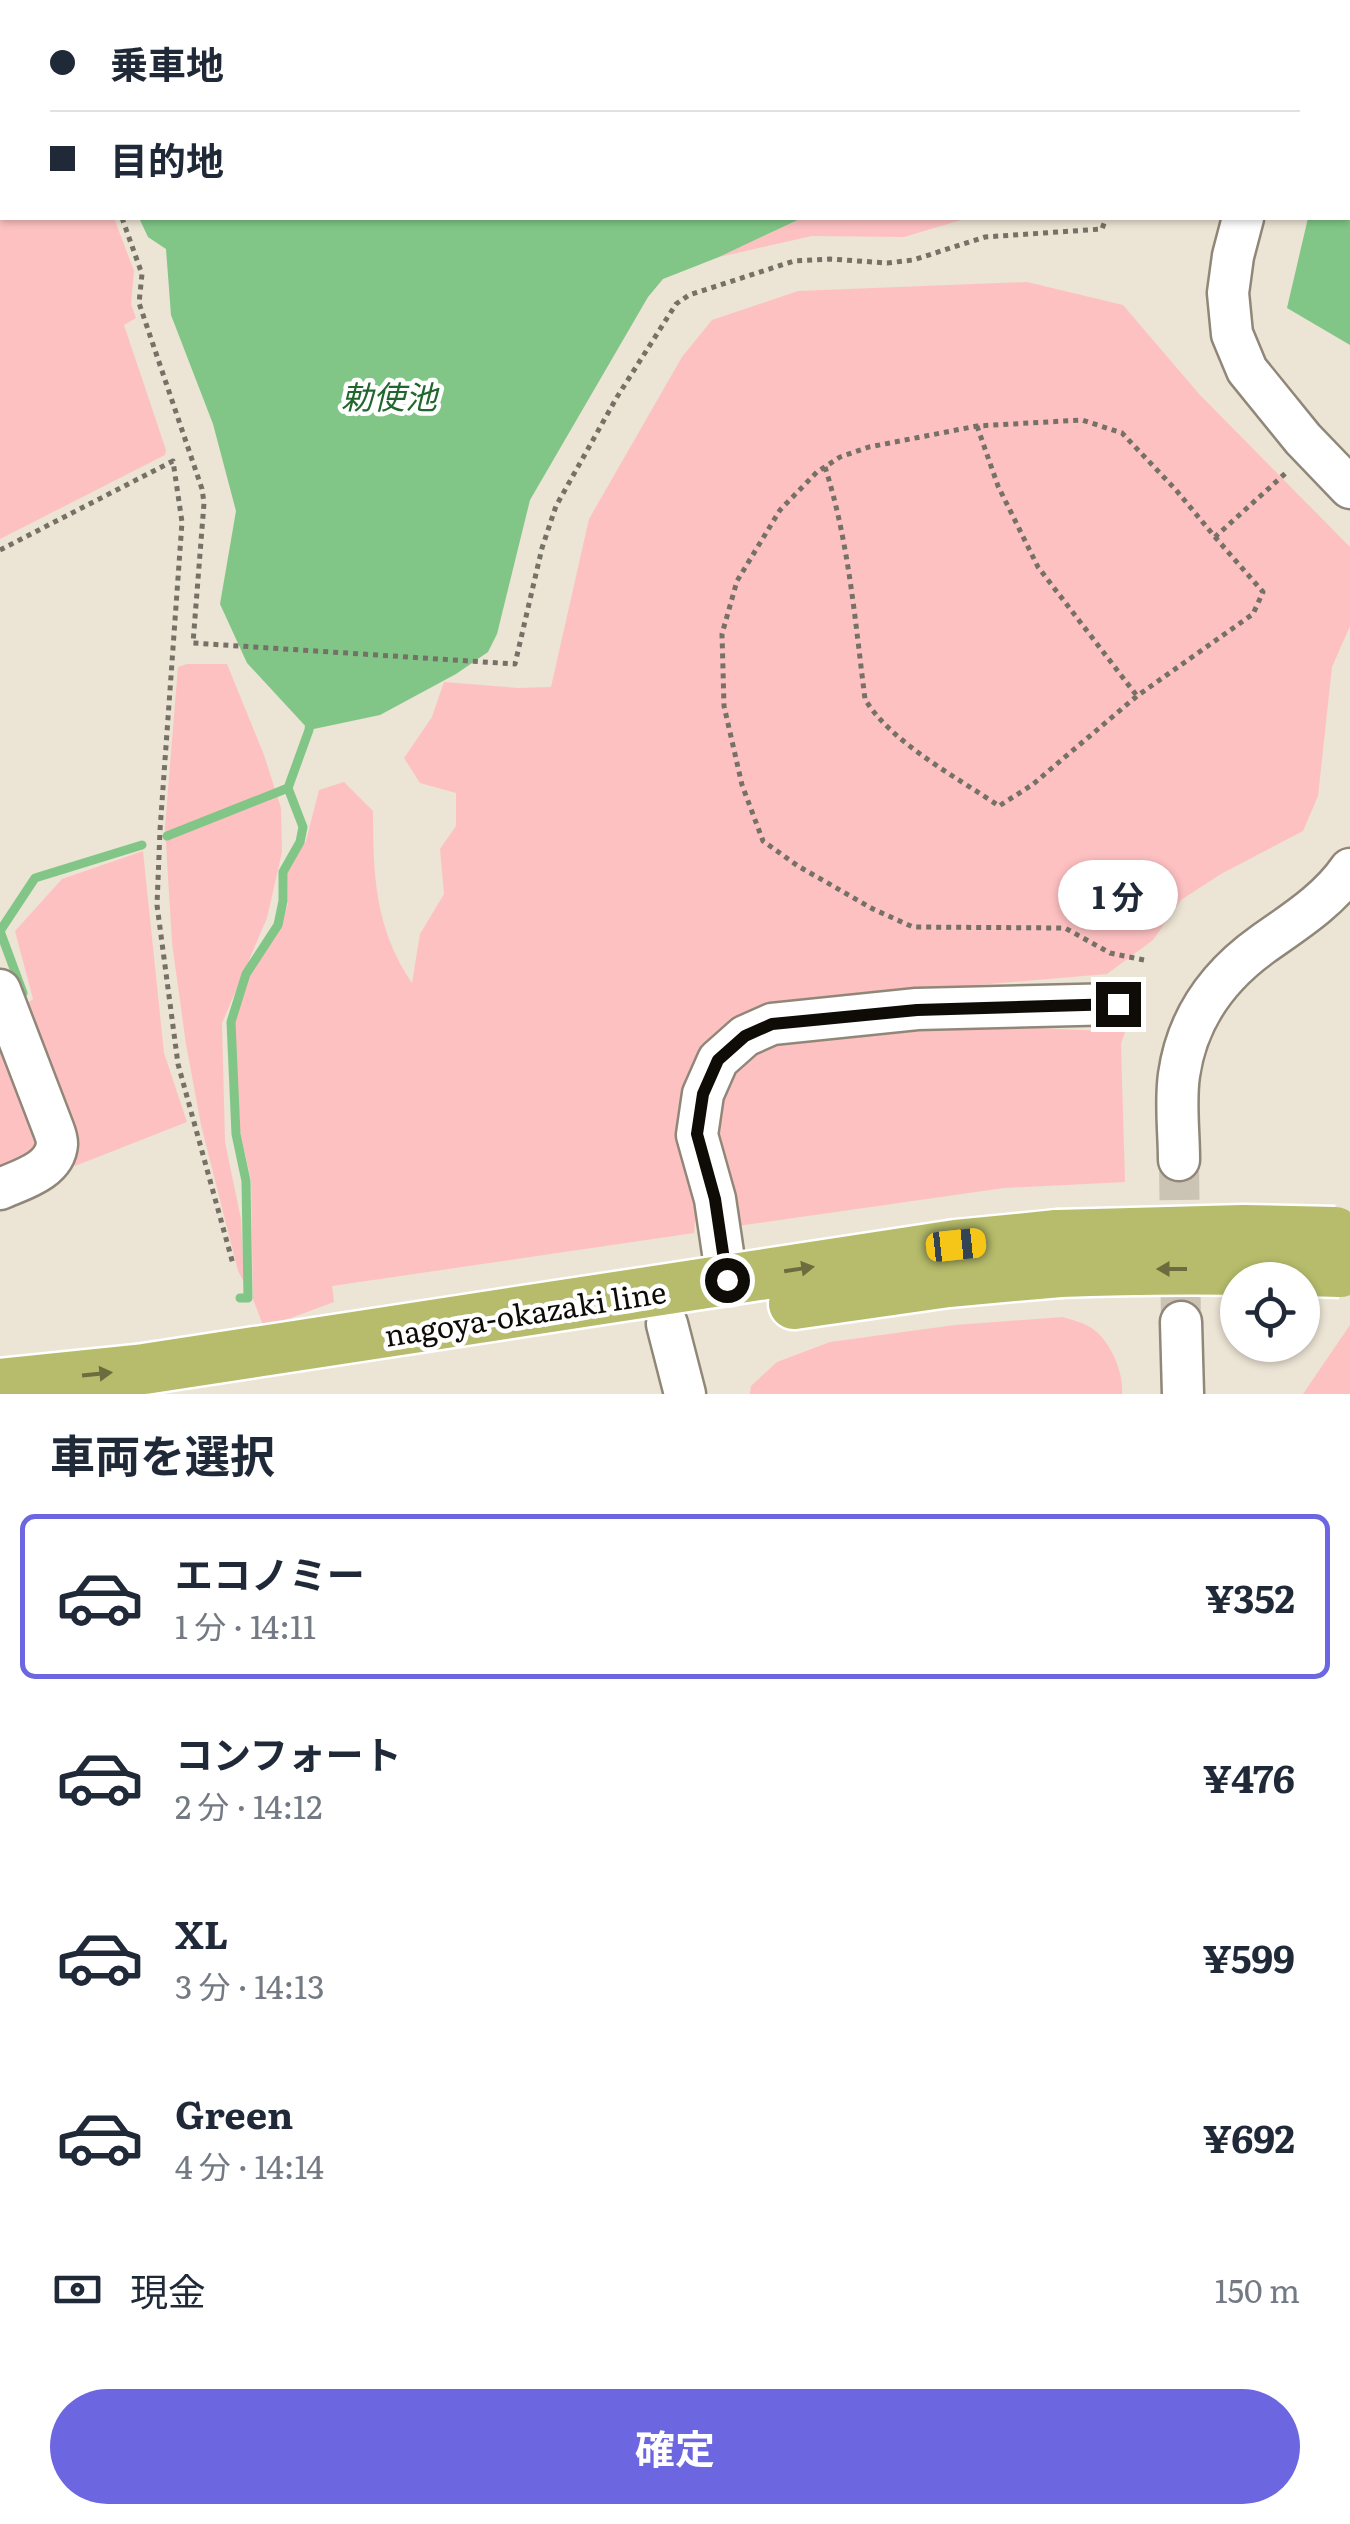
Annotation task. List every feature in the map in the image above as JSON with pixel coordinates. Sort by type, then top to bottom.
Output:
[{"type":"main road","name":"nagoya-okazaki line","points":[[0,1384],[144,1369],[956,1245],[1059,1253],[1135,1268],[1238,1268],[1344,1252]]},
{"type":"main road","name":"nagoya-okazaki line","points":[[206,1394],[948,1282],[1059,1253]]},
{"type":"street","points":[[1242,220],[1228,293],[1232,334],[1247,370],[1303,439],[1350,488]]},
{"type":"street","points":[[1179,1160],[1178,1078],[1197,1014],[1240,960],[1310,911],[1342,882],[1350,869]]},
{"type":"street","points":[[0,990],[57,1144],[51,1160],[39,1172],[0,1189]]},
{"type":"street","points":[[727,1280],[715,1199],[697,1134],[703,1094],[718,1060],[745,1036],[772,1024],[917,1010],[1118,1004]]},
{"type":"street","points":[[1181,1322],[1183,1394]]},
{"type":"street","points":[[667,1324],[684,1394]]},
{"type":"path","points":[[123,220],[142,274],[139,303],[202,489],[193,643],[515,664],[542,548],[556,506],[617,397],[676,304],[690,294],[794,260],[913,260],[984,236],[1102,229],[1105,220]]},
{"type":"path","points":[[825,467],[838,505],[865,700],[873,713],[915,749],[1000,806],[1032,785],[1137,696],[1253,614],[1263,592],[1122,433],[1082,420],[977,426],[870,447],[840,458],[816,472],[780,510],[737,581],[722,634],[724,706],[742,785],[763,841],[843,892],[913,927],[1065,928],[1110,953],[1144,960]]},
{"type":"path","points":[[977,426],[998,486],[1038,568],[1137,696]]},
{"type":"path","points":[[0,550],[173,461],[182,522],[158,905],[178,1064],[233,1264]]},
{"type":"path","points":[[1214,536],[1290,470]]},
{"type":"shaded area","points":[[0,220],[115,220],[134,271],[131,304],[136,318],[124,325],[165,455],[0,539]]},
{"type":"shaded area","points":[[798,220],[961,220],[904,237],[812,236],[719,257]]},
{"type":"shaded area","points":[[1027,282],[1123,305],[1200,395],[1350,547],[1350,626],[1332,667],[1318,796],[1303,831],[1181,900],[1153,940],[1107,974],[776,1002],[734,1019],[709,1052],[694,1233],[332,1286],[334,1302],[264,1328],[253,1299],[251,1180],[240,1131],[234,1024],[249,975],[281,925],[288,904],[287,869],[306,841],[319,790],[344,782],[373,811],[374,857],[383,922],[412,983],[420,934],[444,894],[440,849],[456,826],[456,793],[420,783],[404,758],[432,717],[444,682],[551,687],[589,519],[682,357],[712,320],[798,291]]},
{"type":"shaded area","points":[[227,664],[281,808],[282,852],[267,918],[222,1023],[225,1142],[241,1219],[244,1282],[201,1125],[172,943],[165,827],[178,667]]},
{"type":"shaded area","points":[[143,851],[164,1053],[187,1122],[75,1166],[15,1013],[33,999],[15,931],[62,879]]},
{"type":"shaded area","points":[[0,1021],[47,1149],[0,1179]]},
{"type":"shaded area","points":[[905,1022],[1125,1032],[1121,1044],[1125,1182],[1004,1188],[737,1226],[710,1099],[758,1042]]},
{"type":"shaded area","points":[[1063,1317],[1090,1327],[1105,1342],[1118,1368],[1122,1394],[750,1394],[751,1386],[777,1362],[830,1342],[955,1325]]},
{"type":"shaded area","points":[[1350,1325],[1350,1394],[1303,1394]]},
{"type":"water","name":"勅使池","points":[[140,220],[798,220],[663,279],[648,297],[530,500],[497,634],[488,652],[380,715],[309,730],[247,663],[220,604],[236,511],[213,424],[171,315],[166,249],[148,237]]},
{"type":"water","points":[[1308,220],[1350,220],[1350,345],[1287,308]]},
{"type":"waterway","points":[[240,1298],[248,1298],[246,1181],[236,1134],[231,1022],[246,974],[278,925],[283,872],[300,842],[303,827],[288,788],[310,721]]},
{"type":"waterway","points":[[167,836],[288,788]]},
{"type":"waterway","points":[[23,993],[0,931],[35,878],[142,845]]},
{"type":"tunnel","points":[[1179,1160],[1181,1322]]},
{"type":"route","points":[[727,1280],[715,1199],[697,1134],[703,1094],[718,1060],[745,1036],[772,1024],[917,1010],[1118,1004]]}]
